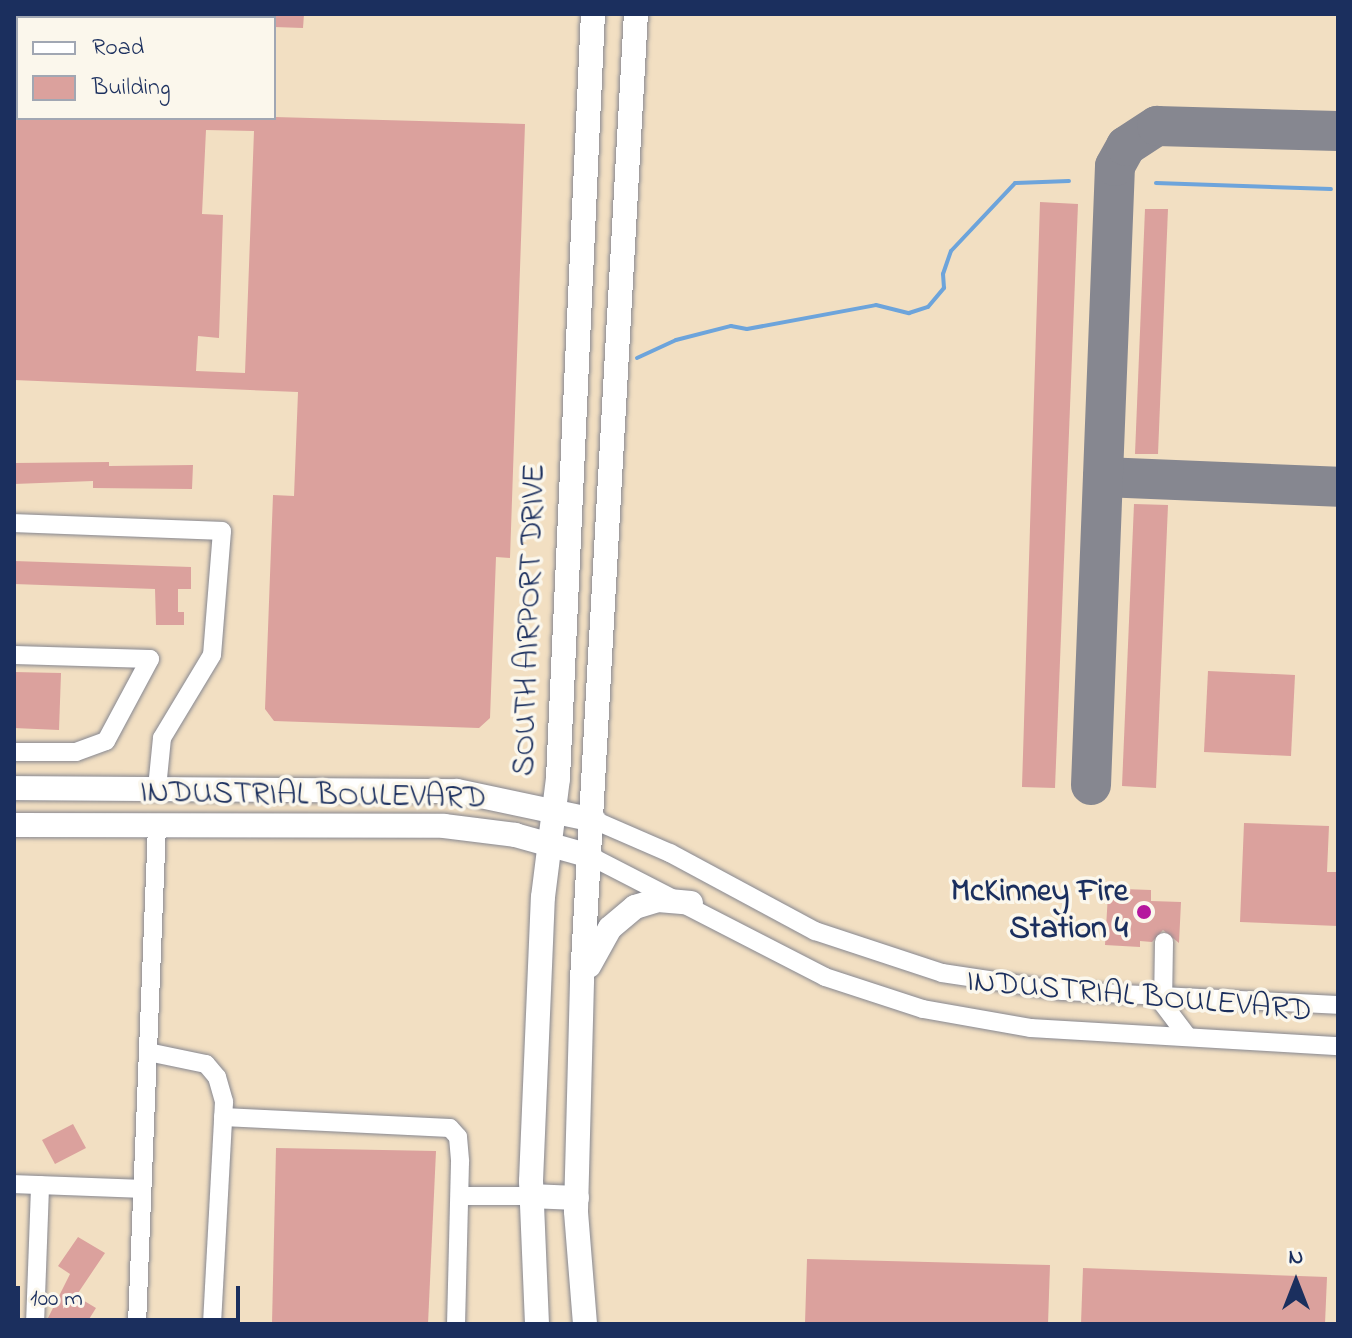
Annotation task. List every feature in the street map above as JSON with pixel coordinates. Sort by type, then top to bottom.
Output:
[{"type":"main road","name":"SOUTH AIRPORT DRIVE","points":[[537,1324],[530,1196],[549,842],[554,808],[593,14]]},
{"type":"main road","points":[[585,1324],[577,1198],[582,979],[594,820],[636,14]]},
{"type":"main road","name":"INDUSTRIAL BOULEVARD","points":[[14,788],[438,790],[554,808],[594,820]]},
{"type":"main road","points":[[157,788],[157,826]]},
{"type":"main road","name":"INDUSTRIAL BOULEVARD","points":[[14,825],[433,825],[549,842],[590,856]]},
{"type":"main road","points":[[582,979],[601,939],[635,907],[658,900],[691,903]]},
{"type":"main road","points":[[530,1196],[577,1198]]},
{"type":"street","points":[[14,523],[222,531],[212,655],[162,738],[157,788]]},
{"type":"street","points":[[14,655],[150,659],[106,741],[76,752],[14,752]]},
{"type":"street","name":"INDUSTRIAL BOULEVARD","points":[[594,820],[670,853],[815,931],[909,965],[1002,985],[1162,997],[1338,1005]]},
{"type":"street","points":[[137,1324],[157,826]]},
{"type":"street","name":"INDUSTRIAL BOULEVARD","points":[[590,856],[691,903],[811,970],[923,1009],[1000,1025],[1338,1046]]},
{"type":"street","points":[[1164,942],[1162,997],[1170,1020],[1188,1037]]},
{"type":"street","points":[[148,1052],[206,1064],[217,1077],[223,1117],[212,1324]]},
{"type":"street","points":[[223,1117],[450,1128],[458,1137],[460,1196],[456,1324]]},
{"type":"street","points":[[14,1184],[142,1189]]},
{"type":"street","points":[[35,1324],[40,1185]]},
{"type":"street","points":[[460,1196],[530,1196]]},
{"type":"building","points":[[304,14],[303,28],[276,27],[274,16]]},
{"type":"building","points":[[276,117],[525,124],[510,558],[496,557],[490,718],[479,728],[274,721],[265,709],[273,495],[294,496],[298,392],[14,380],[14,118],[276,120]],"holes":[[[206,130],[254,131],[245,373],[196,371],[198,336],[219,338],[223,215],[202,214]]]},
{"type":"building","points":[[1040,202],[1078,204],[1055,788],[1022,787]]},
{"type":"building","points":[[1145,209],[1168,209],[1158,454],[1135,454]]},
{"type":"building","points":[[109,462],[109,466],[193,465],[192,489],[93,488],[93,481],[14,484],[14,463]]},
{"type":"building","points":[[1134,504],[1168,505],[1156,788],[1122,786]]},
{"type":"building","points":[[14,561],[191,567],[191,589],[178,589],[178,612],[184,612],[184,625],[156,625],[155,589],[14,584]]},
{"type":"building","points":[[1208,671],[1295,675],[1291,756],[1204,752]]},
{"type":"building","points":[[14,672],[61,673],[59,730],[14,728]]},
{"type":"building","points":[[1244,823],[1329,826],[1327,872],[1338,872],[1338,926],[1240,922]]},
{"type":"building","name":"McKinney Fire Station 4","points":[[1123,889],[1151,890],[1151,901],[1181,902],[1179,943],[1163,930],[1152,942],[1140,941],[1140,947],[1105,945],[1108,894],[1122,895]]},
{"type":"building","points":[[73,1124],[86,1148],[55,1164],[42,1140]]},
{"type":"building","points":[[276,1148],[436,1151],[428,1324],[272,1324]]},
{"type":"building","points":[[78,1237],[105,1253],[76,1296],[96,1308],[86,1324],[57,1324],[48,1318],[70,1274],[58,1266]]},
{"type":"building","points":[[807,1259],[1050,1265],[1048,1324],[805,1324]]},
{"type":"building","points":[[1083,1268],[1327,1277],[1325,1324],[1081,1324]]},
{"type":"waterway","points":[[637,358],[676,340],[731,326],[747,329],[876,305],[909,313],[928,307],[944,288],[943,274],[951,251],[1015,183],[1069,181]]},
{"type":"waterway","points":[[1156,183],[1331,189]]},
{"type":"taxiway","points":[[1091,785],[1115,166],[1126,146],[1157,126],[1338,131]]},
{"type":"taxiway","points":[[1103,477],[1338,487]]},
{"type":"place","name":"McKinney Fire Station 4","points":[[1144,912]]}]
